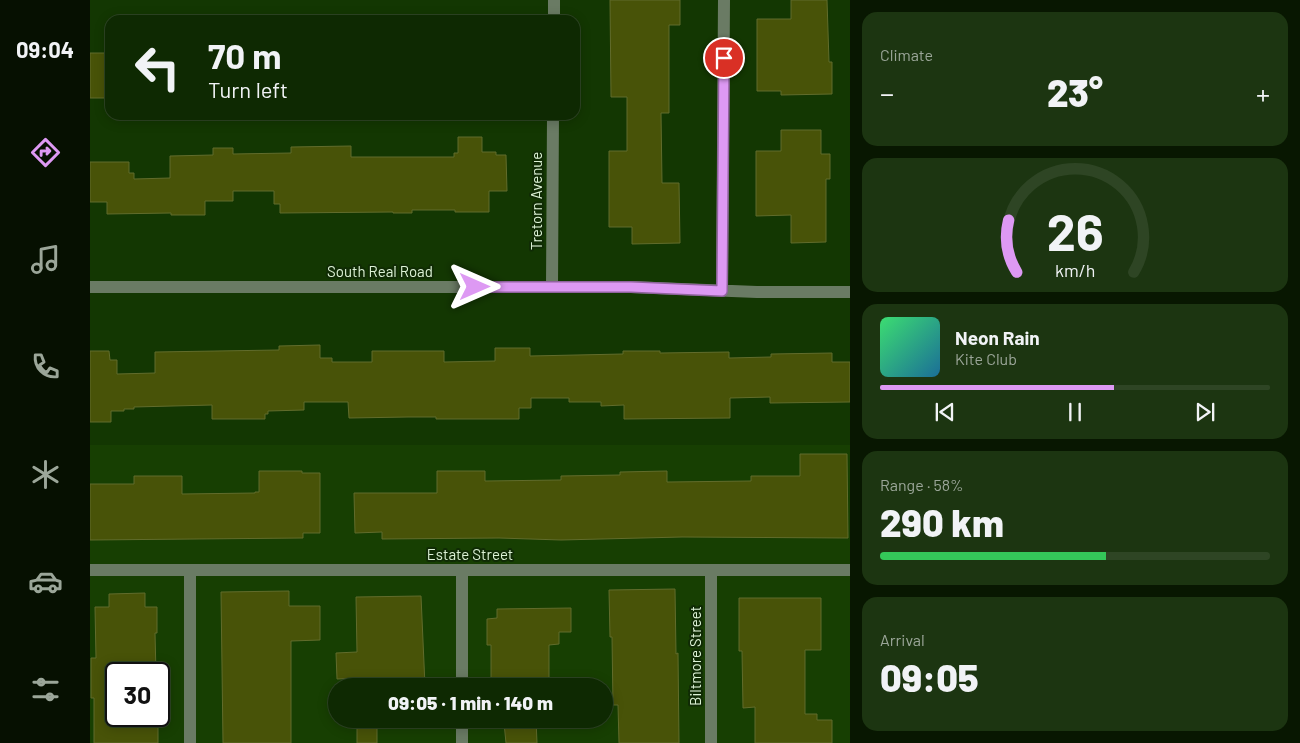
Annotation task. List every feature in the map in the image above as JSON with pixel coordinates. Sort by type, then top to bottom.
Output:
[{"type":"street","points":[[554,0],[554,15]]},
{"type":"street","points":[[722,291],[724,0]]},
{"type":"street","name":"Tretorn Avenue","points":[[552,287],[553,120]]},
{"type":"street","name":"South Real Road","points":[[90,287],[631,287],[722,291],[850,292]]},
{"type":"street","name":"Estate Street","points":[[90,570],[850,570]]},
{"type":"street","points":[[190,570],[190,743]]},
{"type":"street","points":[[462,570],[462,678]]},
{"type":"street","name":"Biltmore Street","points":[[711,570],[711,743]]},
{"type":"street","points":[[462,728],[462,743]]},
{"type":"shaded area","points":[[90,445],[850,445],[850,743],[90,743]]},
{"type":"building","points":[[610,0],[680,0],[680,25],[669,25],[669,113],[661,113],[662,183],[679,183],[680,243],[632,244],[632,227],[609,227],[609,151],[627,151],[627,97],[611,97]]},
{"type":"building","points":[[791,0],[827,0],[829,62],[832,62],[832,94],[781,95],[781,91],[757,91],[757,19],[791,19]]},
{"type":"building","points":[[90,53],[105,53],[105,98],[90,98]]},
{"type":"building","points":[[781,130],[821,130],[821,154],[830,154],[830,179],[826,179],[826,242],[791,243],[791,215],[756,216],[756,151],[781,151]]},
{"type":"building","points":[[458,137],[482,137],[482,152],[496,152],[496,155],[506,155],[507,191],[489,191],[489,212],[412,210],[412,213],[280,213],[280,204],[274,204],[274,191],[233,191],[233,201],[205,201],[205,215],[171,215],[171,213],[107,214],[107,202],[90,202],[90,162],[129,162],[129,173],[134,173],[134,179],[170,178],[170,156],[213,155],[213,148],[233,148],[233,154],[291,153],[291,147],[351,146],[351,157],[454,157],[454,153],[458,153]]},
{"type":"building","points":[[320,345],[320,358],[332,358],[332,362],[372,362],[372,351],[444,351],[444,362],[495,361],[495,348],[530,348],[530,356],[623,354],[623,351],[660,351],[660,353],[729,352],[729,358],[771,357],[771,354],[832,353],[832,362],[850,362],[850,402],[770,403],[770,397],[730,398],[730,418],[624,419],[624,405],[601,406],[601,402],[569,402],[569,398],[531,398],[531,408],[519,408],[519,419],[436,419],[436,417],[349,418],[348,402],[304,402],[304,410],[268,411],[268,414],[265,414],[265,419],[212,419],[212,405],[134,407],[134,409],[124,409],[124,411],[111,411],[111,422],[90,422],[90,351],[109,351],[110,360],[117,360],[117,374],[155,373],[155,352],[279,350],[279,346]]},
{"type":"building","points":[[800,454],[847,454],[848,538],[382,539],[382,532],[355,533],[354,493],[437,493],[437,471],[485,471],[485,481],[561,480],[561,476],[620,475],[620,472],[667,471],[667,482],[751,481],[751,476],[800,476]]},
{"type":"building","points":[[259,471],[320,473],[320,533],[303,533],[303,538],[90,540],[90,484],[134,484],[134,476],[182,476],[182,494],[255,493],[259,492]]},
{"type":"building","points":[[675,589],[679,743],[619,743],[618,705],[613,705],[609,590]]},
{"type":"building","points":[[289,591],[289,606],[320,606],[320,640],[291,641],[291,743],[223,743],[221,592]]},
{"type":"building","points":[[145,593],[145,607],[157,607],[157,633],[155,633],[156,662],[105,662],[105,727],[158,727],[158,743],[94,743],[94,698],[91,698],[91,658],[96,658],[95,607],[109,607],[109,594]]},
{"type":"building","points":[[421,596],[425,678],[337,678],[336,653],[357,652],[356,597]]},
{"type":"building","points":[[739,598],[821,598],[821,650],[805,650],[805,714],[817,714],[817,720],[832,720],[832,743],[755,743],[755,707],[743,708],[742,651],[739,651]]},
{"type":"building","points":[[571,608],[571,632],[559,632],[559,644],[549,645],[549,678],[491,678],[491,645],[487,645],[487,619],[497,618],[497,609]]},
{"type":"building","points":[[357,728],[377,728],[377,743],[357,743]]},
{"type":"building","points":[[504,728],[536,728],[537,743],[506,743]]},
{"type":"route","points":[[475,287],[631,287],[722,291],[724,58]]}]
